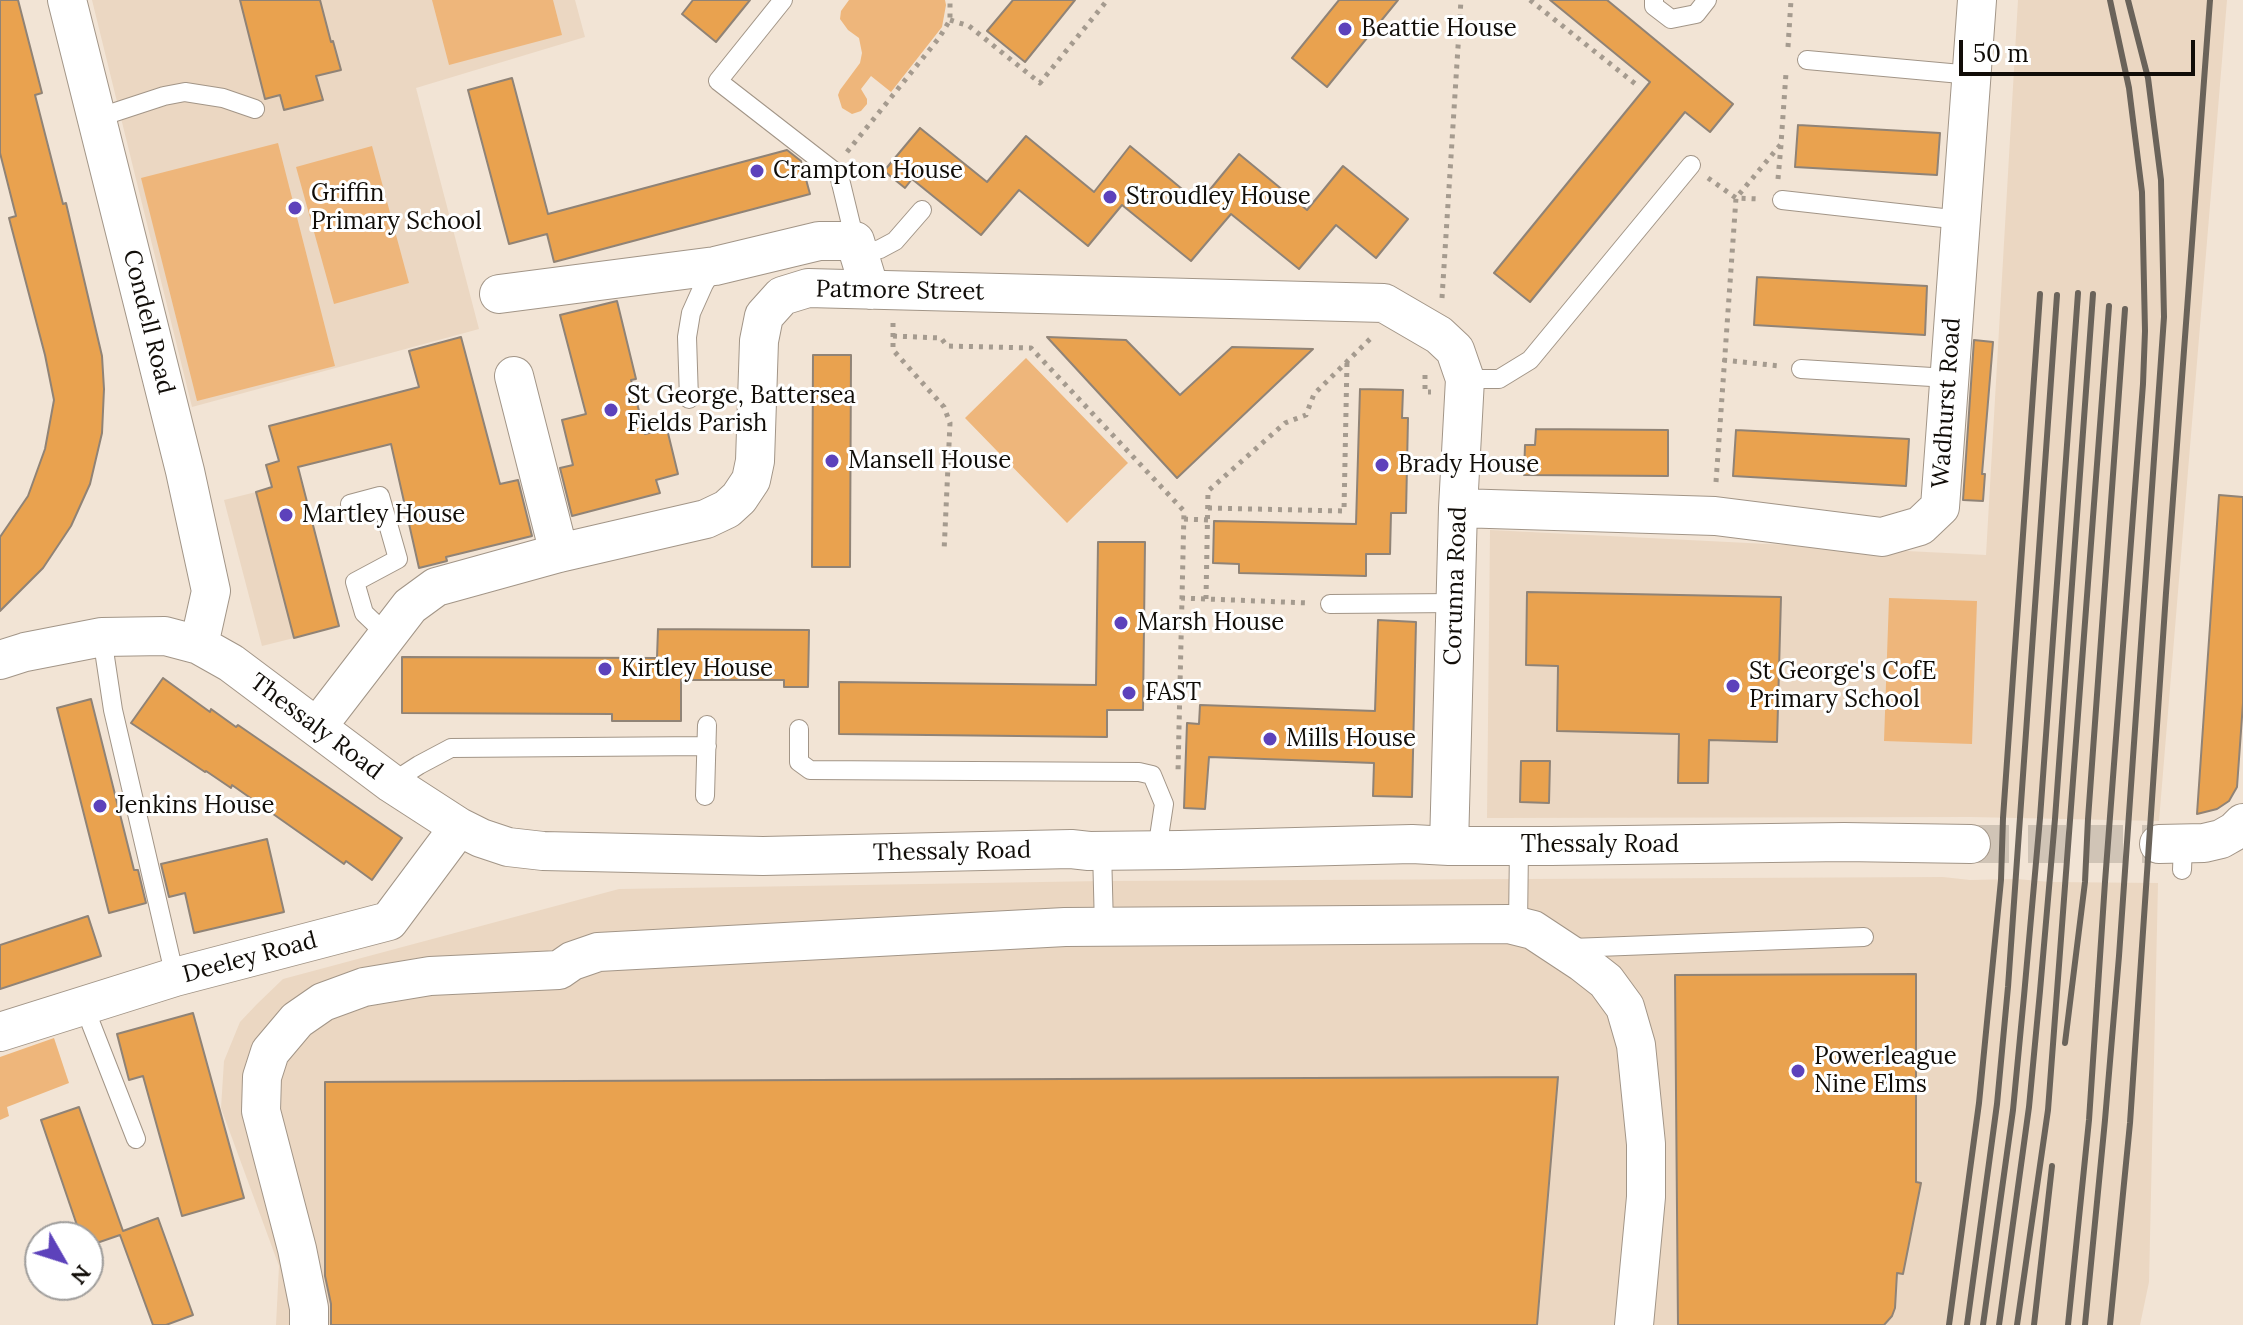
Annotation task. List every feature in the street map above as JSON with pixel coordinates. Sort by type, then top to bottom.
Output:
[{"type":"street","name":"Condell Road","points":[[67,0],[185,471],[211,591],[199,645]]},
{"type":"street","name":"Wadhurst Road","points":[[1458,508],[1715,516],[1882,537],[1920,526],[1940,507],[1977,0]]},
{"type":"street","points":[[499,294],[715,266],[819,241],[870,269]]},
{"type":"street","name":"Patmore Street","points":[[317,727],[410,606],[436,587],[559,553],[706,519],[727,509],[739,498],[751,480],[755,461],[759,341],[764,316],[782,296],[870,269],[1384,303],[1432,351]]},
{"type":"street","name":"Corunna Road","points":[[1432,351],[1455,350],[1464,387],[1449,846]]},
{"type":"street","points":[[514,376],[559,553]]},
{"type":"street","name":"Thessaly Road","points":[[0,660],[102,637],[165,636],[199,645],[231,663],[391,783],[459,827],[508,847],[543,851],[763,856],[1412,844],[1971,844]]},
{"type":"street","points":[[2175,853],[2221,839],[2243,823]]},
{"type":"street","name":"Deeley Road","points":[[0,1032],[175,977],[389,921],[459,827]]},
{"type":"street","points":[[309,1325],[309,1308],[297,1249],[261,1111],[262,1077],[270,1052],[297,1020],[323,1002],[364,987],[430,976],[559,970],[572,961],[598,952],[1065,927],[1494,924],[1533,930],[1606,981],[1625,1007],[1636,1045],[1646,1144],[1646,1197],[1634,1325]]},
{"type":"lane","points":[[783,0],[718,81],[839,175],[870,269],[922,210]]},
{"type":"lane","points":[[1654,0],[1654,6],[1671,19],[1696,14],[1707,0]]},
{"type":"lane","points":[[1807,60],[1972,75]]},
{"type":"lane","points":[[97,118],[150,99],[185,92],[223,98],[255,109]]},
{"type":"lane","points":[[1464,387],[1499,379],[1530,360],[1691,165]]},
{"type":"lane","points":[[1780,200],[1961,220]]},
{"type":"lane","points":[[689,399],[687,337],[691,313],[715,266]]},
{"type":"lane","points":[[1801,369],[1948,378]]},
{"type":"lane","points":[[350,504],[380,496],[384,508],[398,559],[355,582],[364,613],[388,636]]},
{"type":"lane","points":[[1330,604],[1456,603]]},
{"type":"lane","points":[[102,637],[113,710],[175,977]]},
{"type":"lane","points":[[705,796],[707,725]]},
{"type":"lane","points":[[799,729],[799,762],[810,770],[1139,772],[1152,775],[1164,804],[1157,850]]},
{"type":"lane","points":[[391,783],[451,748],[707,746]]},
{"type":"lane","points":[[1518,926],[1519,846]]},
{"type":"lane","points":[[1102,850],[1104,927]]},
{"type":"lane","points":[[1561,948],[1864,937]]},
{"type":"lane","points":[[84,1006],[136,1139]]},
{"type":"path","points":[[825,165],[842,158],[939,38],[950,20],[950,0]]},
{"type":"path","points":[[1461,0],[1432,351],[1425,392],[1464,387]]},
{"type":"path","points":[[1530,0],[1638,86]]},
{"type":"path","points":[[1691,165],[1736,198],[1780,200],[1791,0]]},
{"type":"path","points":[[950,20],[969,26],[1040,83],[1105,3]]},
{"type":"path","points":[[1715,516],[1736,198],[1781,144]]},
{"type":"path","points":[[870,269],[893,336],[893,350],[944,407],[950,423],[944,552]]},
{"type":"path","points":[[893,336],[941,338],[947,346],[1031,348],[1184,511],[1178,777]]},
{"type":"path","points":[[1206,599],[1208,491],[1285,423],[1306,415],[1314,394],[1372,337]]},
{"type":"path","points":[[1208,508],[1344,511],[1347,360]]},
{"type":"path","points":[[1723,360],[1801,369]]},
{"type":"path","points":[[1184,519],[1208,520]]},
{"type":"path","points":[[1181,598],[1330,604]]},
{"type":"shaded area","name":"Griffin Primary School","points":[[92,0],[575,0],[585,37],[416,88],[479,329],[192,407]]},
{"type":"shaded area","points":[[432,0],[553,0],[562,35],[449,65]]},
{"type":"shaded area","points":[[849,0],[945,0],[946,5],[942,27],[891,92],[871,76],[861,89],[867,104],[861,111],[852,114],[842,108],[838,95],[860,63],[862,53],[859,38],[840,19],[841,11]]},
{"type":"shaded area","points":[[2018,0],[2227,0],[2159,821],[1971,817],[1487,818],[1490,530],[1986,555]]},
{"type":"shaded area","points":[[278,143],[335,366],[197,401],[141,178]]},
{"type":"shaded area","points":[[372,146],[409,283],[334,304],[296,167]]},
{"type":"shaded area","points":[[1026,358],[1128,463],[1067,523],[965,418]]},
{"type":"shaded area","points":[[256,492],[294,638],[262,646],[224,500]]},
{"type":"shaded area","points":[[1889,598],[1977,601],[1972,744],[1884,741]]},
{"type":"shaded area","points":[[1943,877],[2158,883],[2149,1282],[2140,1325],[276,1325],[279,1266],[221,1108],[224,1061],[240,1022],[283,979],[619,889],[1103,881]]},
{"type":"shaded area","points":[[54,1038],[69,1083],[7,1107],[9,1116],[0,1120],[0,1057]]},
{"type":"building","points":[[0,0],[18,0],[42,93],[35,95],[63,204],[66,203],[102,356],[104,389],[102,433],[90,484],[71,526],[43,568],[0,611],[0,537],[28,496],[45,449],[54,400],[9,218],[16,216],[0,153]]},
{"type":"building","points":[[240,0],[320,0],[341,70],[316,76],[323,100],[284,110],[280,95],[265,99]]},
{"type":"building","points":[[693,0],[750,0],[716,42],[682,14]]},
{"type":"building","points":[[1013,0],[1075,0],[1025,62],[987,31]]},
{"type":"building","name":"Beattie House","points":[[1339,0],[1398,0],[1327,87],[1292,58]]},
{"type":"building","points":[[1550,0],[1607,0],[1733,104],[1710,132],[1685,112],[1530,302],[1494,273],[1650,82]]},
{"type":"building","name":"Crampton House","points":[[512,78],[548,214],[787,150],[801,161],[810,194],[554,262],[547,234],[509,244],[468,90]]},
{"type":"building","points":[[1798,125],[1940,133],[1937,175],[1795,167]]},
{"type":"building","name":"Stroudley House","points":[[920,128],[987,182],[1026,136],[1094,192],[1130,146],[1199,203],[1239,154],[1307,210],[1343,166],[1408,219],[1376,258],[1336,225],[1299,269],[1231,214],[1191,261],[1122,205],[1088,246],[1019,190],[981,235],[912,179],[905,188],[884,171]]},
{"type":"building","points":[[1757,277],[1927,286],[1925,335],[1754,325]]},
{"type":"building","name":"St George, Battersea Fields Parish","points":[[617,301],[636,379],[631,380],[645,434],[667,429],[678,474],[656,480],[660,493],[572,516],[560,468],[573,465],[562,420],[586,414],[560,315]]},
{"type":"building","points":[[461,337],[500,484],[518,480],[532,536],[446,557],[447,561],[419,568],[391,444],[298,467],[339,626],[294,638],[256,492],[272,487],[266,465],[279,461],[269,426],[419,387],[409,351]]},
{"type":"building","points":[[1047,337],[1126,340],[1180,395],[1232,347],[1313,349],[1177,478]]},
{"type":"building","points":[[1974,340],[1993,342],[1982,474],[1985,474],[1983,501],[1963,500]]},
{"type":"building","name":"Mansell House","points":[[813,355],[851,355],[850,567],[812,567]]},
{"type":"building","name":"Brady House","points":[[1360,389],[1403,390],[1402,418],[1408,418],[1406,513],[1391,513],[1390,554],[1366,554],[1366,576],[1239,573],[1239,564],[1213,563],[1214,521],[1356,524]]},
{"type":"building","points":[[1536,429],[1668,430],[1668,476],[1524,475],[1525,445],[1535,445]]},
{"type":"building","points":[[1736,430],[1909,439],[1906,486],[1733,476]]},
{"type":"building","points":[[2219,495],[2243,497],[2243,703],[2237,787],[2229,801],[2217,809],[2197,814]]},
{"type":"building","name":"Marsh House","points":[[1098,542],[1145,542],[1143,710],[1107,710],[1107,737],[839,734],[839,682],[1096,685]]},
{"type":"building","points":[[1527,592],[1781,597],[1777,742],[1709,740],[1708,783],[1678,783],[1679,734],[1557,731],[1558,666],[1526,665]]},
{"type":"building","points":[[1378,620],[1416,622],[1412,797],[1373,796],[1374,763],[1209,757],[1205,809],[1184,808],[1187,723],[1199,724],[1200,705],[1375,711]]},
{"type":"building","name":"Kirtley House","points":[[658,629],[809,630],[808,687],[784,687],[784,680],[681,680],[681,721],[612,721],[612,714],[402,713],[402,657],[657,658]]},
{"type":"building","points":[[163,678],[210,712],[211,709],[236,727],[238,725],[402,838],[372,880],[346,861],[344,864],[232,785],[231,788],[131,723]]},
{"type":"building","name":"Jenkins House","points":[[91,699],[134,870],[138,870],[146,903],[109,913],[57,708]]},
{"type":"building","points":[[1521,761],[1550,761],[1549,803],[1520,802]]},
{"type":"building","points":[[267,839],[284,912],[194,933],[185,893],[169,897],[161,864]]},
{"type":"building","points":[[88,916],[101,956],[0,989],[0,945]]},
{"type":"building","points":[[1916,974],[1916,1182],[1921,1183],[1903,1274],[1897,1273],[1892,1316],[1884,1325],[1678,1325],[1675,975]]},
{"type":"building","points":[[193,1013],[244,1198],[182,1216],[143,1076],[129,1080],[117,1034]]},
{"type":"building","points":[[1558,1077],[1537,1325],[331,1325],[331,1304],[325,1276],[325,1082]]},
{"type":"building","points":[[79,1107],[123,1231],[158,1218],[193,1315],[166,1325],[153,1325],[120,1235],[104,1240],[104,1221],[76,1221],[41,1120]]},
{"type":"tunnel","points":[[1971,844],[2159,844]]},
{"type":"railway","points":[[2068,1325],[2089,1120],[2145,331],[2142,192],[2129,88],[2110,0]]},
{"type":"railway","points":[[2085,1325],[2119,956],[2164,317],[2161,180],[2148,78],[2128,0]]},
{"type":"railway","points":[[2110,1325],[2130,1123],[2210,0]]},
{"type":"railway","points":[[1983,1325],[2013,1110],[2024,996],[2078,293]]},
{"type":"railway","points":[[1949,1325],[1979,1103],[2001,880],[2040,294]]},
{"type":"railway","points":[[1999,1325],[2029,1107],[2040,991],[2093,294]]},
{"type":"railway","points":[[1967,1325],[1997,1104],[2008,987],[2057,295]]},
{"type":"railway","points":[[2017,1325],[2048,1110],[2109,306]]},
{"type":"railway","points":[[2065,1043],[2085,882],[2125,309]]},
{"type":"railway","points":[[2034,1325],[2052,1166]]},
{"type":"place","name":"Beattie House","points":[[1345,29]]},
{"type":"place","name":"Crampton House","points":[[757,171]]},
{"type":"place","name":"Stroudley House","points":[[1110,197]]},
{"type":"place","name":"Griffin Primary School","points":[[295,208]]},
{"type":"place","name":"St George, Battersea Fields Parish","points":[[611,410]]},
{"type":"place","name":"Mansell House","points":[[832,461]]},
{"type":"place","name":"Brady House","points":[[1382,465]]},
{"type":"place","name":"Martley House","points":[[286,515]]},
{"type":"place","name":"Marsh House","points":[[1121,623]]},
{"type":"place","name":"Kirtley House","points":[[605,669]]},
{"type":"place","name":"St George's CofE Primary School","points":[[1733,686]]},
{"type":"place","name":"FAST","points":[[1129,693]]},
{"type":"place","name":"Mills House","points":[[1270,739]]},
{"type":"place","name":"Jenkins House","points":[[100,806]]},
{"type":"place","name":"Powerleague Nine Elms","points":[[1798,1071]]}]
